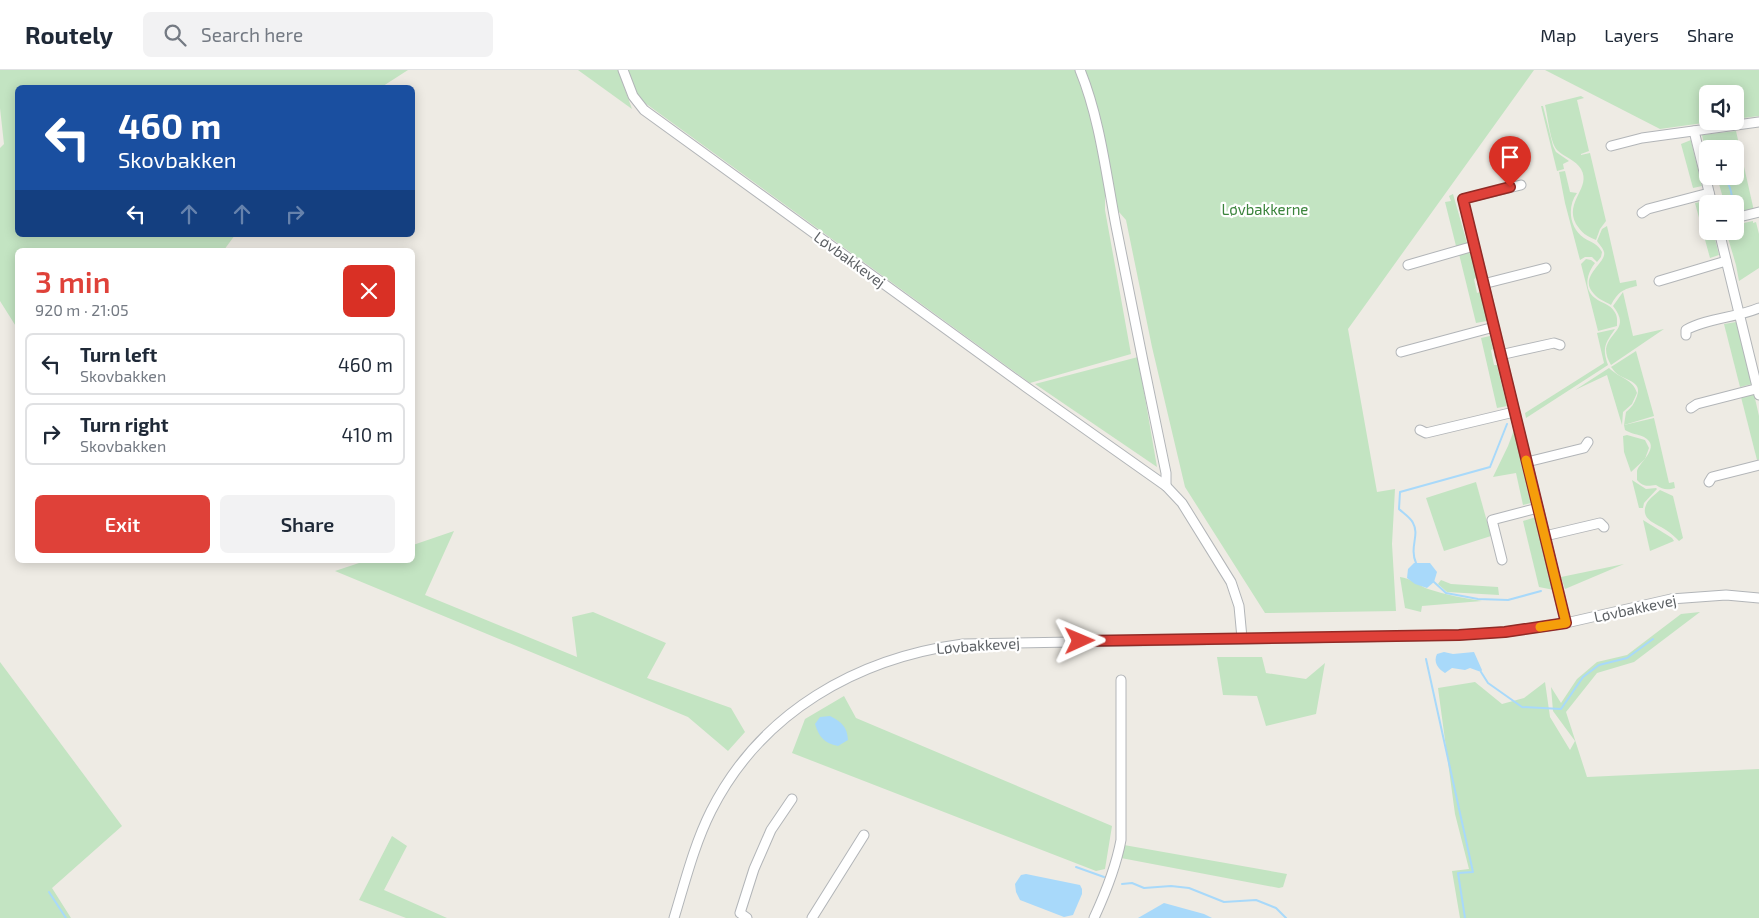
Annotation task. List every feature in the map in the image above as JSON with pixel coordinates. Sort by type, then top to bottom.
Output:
[{"type":"street","name":"Løvbakkevej","points":[[623,70],[633,96],[644,110],[1166,486],[1182,503],[1231,582],[1239,606],[1242,638]]},
{"type":"street","points":[[1080,70],[1089,91],[1103,156],[1141,355],[1166,473],[1166,486]]},
{"type":"street","points":[[1611,146],[1642,138],[1759,122]]},
{"type":"street","points":[[1642,213],[1648,209],[1710,193],[1694,131]]},
{"type":"street","points":[[1522,184],[1463,199],[1566,623]]},
{"type":"street","points":[[1744,216],[1759,212]]},
{"type":"street","points":[[1691,408],[1697,404],[1758,390],[1721,240]]},
{"type":"street","points":[[1408,265],[1474,246]]},
{"type":"street","points":[[1660,281],[1726,261]]},
{"type":"street","points":[[1483,284],[1546,268]]},
{"type":"street","points":[[1686,335],[1686,330],[1693,326],[1740,315],[1759,308]]},
{"type":"street","points":[[1401,352],[1494,327]]},
{"type":"street","points":[[1500,355],[1554,343],[1560,345]]},
{"type":"street","points":[[1420,430],[1426,434],[1514,412]]},
{"type":"street","points":[[1527,462],[1584,448],[1588,442]]},
{"type":"street","points":[[1708,482],[1712,477],[1759,465]]},
{"type":"street","points":[[1502,560],[1492,520],[1538,508]]},
{"type":"street","points":[[1545,536],[1600,523],[1604,527]]},
{"type":"street","name":"Løvbakkevej","points":[[674,918],[695,849],[711,811],[726,785],[747,757],[766,736],[810,699],[866,668],[893,658],[931,648],[963,644],[1459,635],[1505,632],[1566,623],[1671,599],[1726,595],[1759,598]]},
{"type":"street","points":[[1094,918],[1117,860],[1121,840],[1121,680]]},
{"type":"street","points":[[747,918],[740,913],[754,869],[772,830],[792,799]]},
{"type":"street","points":[[812,918],[864,835]]},
{"type":"green space","points":[[0,70],[408,70],[385,85],[15,85],[15,237],[234,237],[225,248],[15,248],[15,325],[0,301],[0,148],[4,144],[0,108]]},
{"type":"green space","points":[[578,70],[618,70],[632,109]]},
{"type":"green space","name":"Løvbakkerne","points":[[627,70],[1534,70],[1348,329],[1377,492],[1395,489],[1392,544],[1396,611],[1265,613],[1185,487],[1152,347],[1126,220],[1105,196],[1105,210],[1131,354],[1030,383],[645,103],[636,94]]},
{"type":"green space","points":[[1545,70],[1759,70],[1759,116],[1744,118],[1744,85],[1699,85],[1699,124],[1660,129]]},
{"type":"green space","points":[[1581,96],[1584,98],[1577,100],[1589,151],[1581,155],[1590,153],[1606,221],[1600,229],[1596,240],[1584,234],[1576,224],[1573,208],[1581,189],[1583,176],[1579,166],[1557,150],[1551,135],[1545,105]]},
{"type":"green space","points":[[1541,106],[1543,106],[1556,152],[1569,161],[1563,164],[1564,169],[1557,171]]},
{"type":"green space","points":[[1736,131],[1738,140],[1703,140],[1702,135]]},
{"type":"green space","points":[[1691,140],[1699,173],[1699,185],[1702,186],[1693,188],[1681,144]]},
{"type":"green space","points":[[1744,167],[1754,211],[1744,213],[1744,195],[1722,195],[1719,185],[1744,185]]},
{"type":"green space","points":[[1565,171],[1570,192],[1577,193],[1571,210],[1575,229],[1602,252],[1597,262],[1592,257],[1585,257],[1580,260],[1559,172]]},
{"type":"green space","points":[[1453,194],[1467,243],[1456,246],[1445,202],[1451,201],[1449,196]]},
{"type":"green space","points":[[1699,202],[1699,218],[1695,203]]},
{"type":"green space","points":[[1756,222],[1759,234],[1759,268],[1739,281],[1729,240],[1744,240],[1744,223]]},
{"type":"green space","points":[[1607,226],[1620,283],[1636,280],[1637,286],[1621,292],[1611,305],[1596,296],[1590,288],[1589,282],[1590,276],[1604,256],[1604,252],[1597,241],[1602,229]]},
{"type":"green space","points":[[1705,240],[1715,240],[1719,255],[1710,258]]},
{"type":"green space","points":[[1472,252],[1478,277],[1474,279],[1477,293],[1480,292],[1487,321],[1476,323],[1459,254]]},
{"type":"green space","points":[[1586,259],[1595,263],[1588,276],[1589,290],[1595,298],[1612,309],[1617,317],[1617,326],[1598,331],[1581,264]]},
{"type":"green space","points":[[1623,292],[1633,336],[1664,329],[1611,365],[1606,349],[1620,320],[1613,306]]},
{"type":"green space","points":[[1736,322],[1752,384],[1740,387],[1724,324]]},
{"type":"green space","points":[[1615,329],[1605,346],[1608,365],[1526,418],[1525,413],[1604,363],[1597,333]]},
{"type":"green space","points":[[1490,336],[1494,365],[1497,365],[1507,406],[1497,408],[1481,338]]},
{"type":"green space","points":[[1636,351],[1654,416],[1624,425],[1626,412],[1633,405],[1638,391],[1635,384],[1616,373],[1611,367]]},
{"type":"green space","points":[[1138,357],[1157,467],[1035,384]]},
{"type":"green space","points":[[1609,368],[1629,382],[1637,393],[1632,404],[1623,412],[1622,425],[1607,375],[1575,390]]},
{"type":"green space","points":[[1754,394],[1759,416],[1759,459],[1757,460],[1741,397]]},
{"type":"green space","points":[[1654,418],[1669,483],[1674,482],[1675,488],[1666,489],[1656,485],[1645,486],[1637,480],[1637,471],[1648,454],[1651,445],[1644,437],[1625,430],[1624,425]]},
{"type":"green space","points":[[1514,430],[1531,503],[1523,505],[1516,473],[1493,477]]},
{"type":"green space","points":[[1627,435],[1645,440],[1649,448],[1645,459],[1631,472],[1624,452],[1623,436]]},
{"type":"green space","points":[[1632,480],[1646,489],[1657,489],[1644,503],[1643,508],[1639,508]]},
{"type":"green space","points":[[1476,482],[1491,536],[1444,551],[1426,498]]},
{"type":"green space","points":[[1660,490],[1673,496],[1683,538],[1679,541],[1668,531],[1650,521],[1645,514],[1647,503]]},
{"type":"green space","points":[[1536,517],[1554,590],[1539,587],[1523,521]]},
{"type":"green space","points":[[1643,520],[1672,538],[1674,541],[1650,551]]},
{"type":"green space","points":[[454,531],[425,595],[577,657],[572,617],[593,612],[666,643],[647,678],[731,708],[745,732],[728,751],[688,717],[335,571],[359,563],[415,563],[415,544]]},
{"type":"green space","points":[[1624,564],[1565,589],[1561,577]]},
{"type":"green space","points":[[1400,577],[1435,591],[1482,601],[1422,606],[1421,612],[1405,608]]},
{"type":"green space","points":[[1441,580],[1451,584],[1498,587],[1499,595],[1447,592],[1438,584]]},
{"type":"green space","points":[[1700,612],[1634,662],[1597,673],[1566,712],[1587,777],[1759,769],[1759,918],[1460,918],[1452,871],[1469,869],[1455,814],[1438,688],[1475,682],[1502,704],[1524,698],[1545,682],[1550,717],[1570,750],[1575,741],[1553,711],[1551,687],[1561,703],[1577,679],[1597,662],[1627,655],[1681,614]]},
{"type":"green space","points":[[1217,657],[1262,657],[1266,673],[1306,679],[1325,663],[1316,714],[1266,726],[1257,696],[1223,695]]},
{"type":"green space","points":[[0,662],[122,826],[52,888],[71,918],[0,918]]},
{"type":"green space","points":[[844,696],[856,718],[1112,826],[1105,869],[1096,871],[792,753],[805,719]]},
{"type":"green space","points":[[392,836],[407,846],[384,890],[447,918],[406,918],[359,900]]},
{"type":"green space","points":[[1124,845],[1287,874],[1283,887],[1279,888],[1121,858]]},
{"type":"water","points":[[1414,563],[1430,563],[1437,572],[1434,582],[1427,588],[1415,584],[1407,578],[1408,569]]},
{"type":"water","points":[[1444,652],[1453,654],[1474,652],[1482,670],[1481,672],[1470,668],[1465,670],[1452,668],[1445,673],[1438,667],[1436,662],[1437,654]]},
{"type":"water","points":[[830,716],[838,720],[845,728],[848,740],[838,746],[823,739],[815,724],[820,717]]},
{"type":"water","points":[[1026,874],[1080,885],[1082,894],[1073,915],[1064,917],[1020,900],[1015,884],[1021,875]]},
{"type":"water","points":[[1164,903],[1204,914],[1212,918],[1138,918]]},
{"type":"waterway","points":[[1728,185],[1731,195]]},
{"type":"waterway","points":[[1416,563],[1414,557],[1415,528],[1411,519],[1399,509],[1400,492],[1490,467],[1507,424]]},
{"type":"waterway","points":[[1434,582],[1446,593],[1478,599],[1508,600],[1541,591]]},
{"type":"waterway","points":[[1481,672],[1488,683],[1522,707],[1561,709],[1583,677],[1599,665],[1627,658],[1653,639]]},
{"type":"waterway","points":[[1426,659],[1473,872],[1458,873],[1465,918]]},
{"type":"waterway","points":[[1076,867],[1104,877]]},
{"type":"waterway","points":[[1122,884],[1132,883],[1144,888],[1171,886],[1189,888],[1224,902],[1256,900],[1276,908],[1286,918]]},
{"type":"waterway","points":[[49,892],[66,918]]},
{"type":"slow traffic","points":[[1526,460],[1566,623],[1540,627]]},
{"type":"route","points":[[1080,641],[1459,635],[1505,632],[1566,623],[1463,199],[1510,187]]}]
